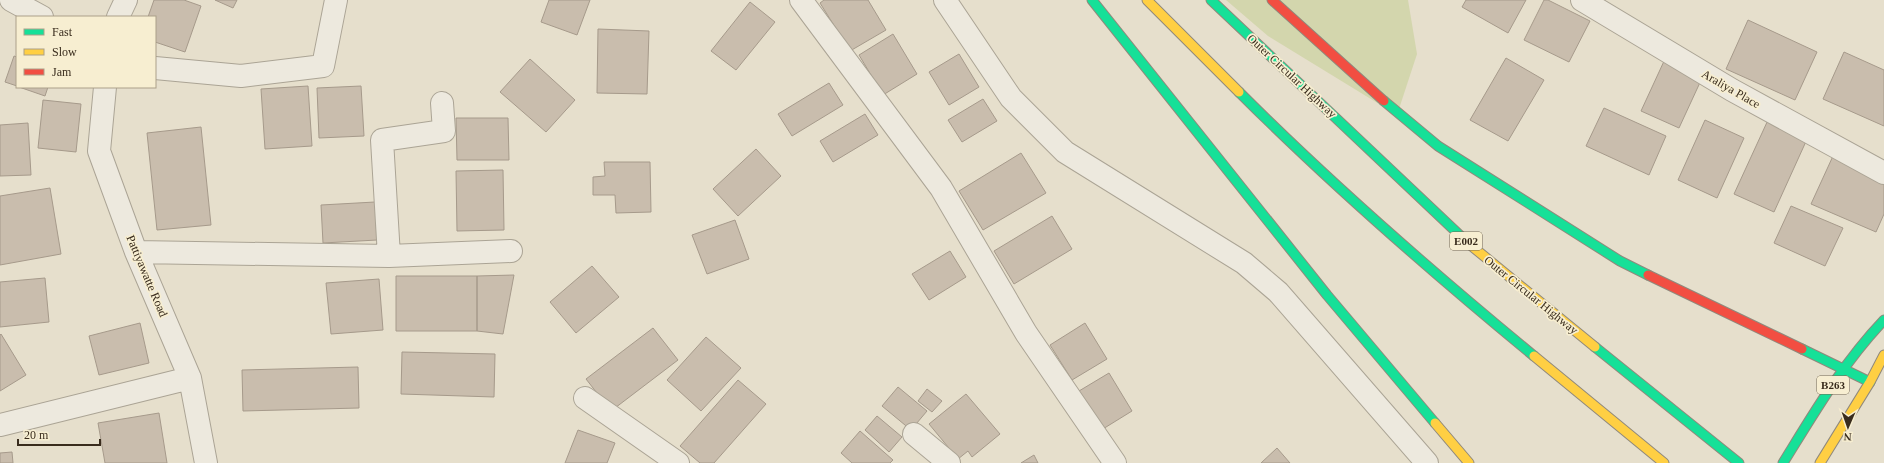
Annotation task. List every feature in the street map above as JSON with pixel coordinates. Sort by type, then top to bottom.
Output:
[{"type":"main road","points":[[1092,0],[1328,295],[1469,463]]},
{"type":"main road","points":[[1147,0],[1281,134],[1449,286],[1664,463]]},
{"type":"main road","name":"Outer Circular Highway","points":[[1211,0],[1480,254],[1739,463]]},
{"type":"main road","points":[[1272,0],[1348,70],[1438,146],[1620,261],[1870,382]]},
{"type":"main road","name":"B263","points":[[1782,463],[1843,369],[1866,338],[1884,320]]},
{"type":"main road","name":"B263","points":[[1820,463],[1870,382],[1884,355]]},
{"type":"street","points":[[11,0],[40,16]]},
{"type":"street","points":[[118,16],[126,0]]},
{"type":"street","points":[[156,68],[241,76],[323,66],[336,0]]},
{"type":"street","points":[[802,0],[941,188],[1026,333],[1115,463]]},
{"type":"street","points":[[945,0],[1010,98],[1065,152],[1250,267],[1278,292],[1427,463]]},
{"type":"street","name":"Araliya Place","points":[[1582,0],[1732,90],[1884,172]]},
{"type":"street","name":"Pattiyawatte Road","points":[[105,88],[99,151],[136,252],[190,378],[206,463]]},
{"type":"street","points":[[389,256],[382,140],[444,131],[442,103]]},
{"type":"street","points":[[136,252],[389,256],[511,251]]},
{"type":"street","points":[[0,425],[190,378]]},
{"type":"street","points":[[585,398],[678,463]]},
{"type":"street","points":[[914,434],[949,463]]},
{"type":"green space","points":[[1226,0],[1408,0],[1417,54],[1397,115],[1268,36]]},
{"type":"building","points":[[154,0],[184,0],[201,6],[185,52],[156,42],[156,16],[148,16]]},
{"type":"building","points":[[215,0],[237,0],[233,8]]},
{"type":"building","points":[[549,0],[590,0],[577,35],[541,22]]},
{"type":"building","points":[[824,0],[868,0],[886,30],[850,51],[820,3]]},
{"type":"building","points":[[1466,0],[1526,0],[1508,33],[1462,7]]},
{"type":"building","points":[[1544,0],[1548,0],[1590,21],[1569,62],[1524,40]]},
{"type":"building","points":[[750,2],[775,22],[736,70],[711,51]]},
{"type":"building","points":[[1748,20],[1817,52],[1795,100],[1726,69]]},
{"type":"building","points":[[598,29],[649,31],[647,94],[597,93]]},
{"type":"building","points":[[893,34],[917,74],[883,95],[859,55]]},
{"type":"building","points":[[1844,52],[1884,70],[1884,126],[1823,99]]},
{"type":"building","points":[[959,54],[979,87],[949,105],[929,72]]},
{"type":"building","points":[[14,56],[16,57],[16,86],[5,82]]},
{"type":"building","points":[[1506,58],[1544,80],[1508,141],[1470,120]]},
{"type":"building","points":[[530,59],[575,100],[546,132],[500,92]]},
{"type":"building","points":[[1665,59],[1703,76],[1679,128],[1641,111]]},
{"type":"building","points":[[829,83],[843,105],[792,136],[778,114]]},
{"type":"building","points":[[308,86],[312,146],[265,149],[261,89]]},
{"type":"building","points":[[361,86],[364,136],[319,138],[317,88]]},
{"type":"building","points":[[22,88],[48,88],[45,96]]},
{"type":"building","points":[[983,99],[997,121],[962,142],[948,120]]},
{"type":"building","points":[[43,100],[81,104],[76,152],[38,148]]},
{"type":"building","points":[[1604,108],[1666,136],[1649,175],[1586,146]]},
{"type":"building","points":[[865,114],[878,135],[833,162],[820,141]]},
{"type":"building","points":[[456,118],[508,118],[509,160],[457,160]]},
{"type":"building","points":[[1705,120],[1744,138],[1717,198],[1678,180]]},
{"type":"building","points":[[1768,120],[1808,137],[1774,212],[1734,194]]},
{"type":"building","points":[[28,123],[31,175],[0,176],[0,125]]},
{"type":"building","points":[[201,127],[211,225],[157,230],[147,133]]},
{"type":"building","points":[[756,149],[781,176],[738,216],[713,189]]},
{"type":"building","points":[[1021,153],[1046,193],[983,230],[959,191]]},
{"type":"building","points":[[1833,156],[1884,179],[1884,214],[1876,232],[1811,204]]},
{"type":"building","points":[[604,162],[650,162],[651,212],[616,213],[615,195],[593,195],[593,177],[605,176]]},
{"type":"building","points":[[503,170],[504,230],[457,231],[456,171]]},
{"type":"building","points":[[50,188],[61,254],[0,265],[0,196]]},
{"type":"building","points":[[375,202],[377,240],[323,243],[321,205]]},
{"type":"building","points":[[1791,206],[1843,228],[1825,266],[1774,243]]},
{"type":"building","points":[[1052,216],[1072,249],[1014,284],[994,251]]},
{"type":"building","points":[[735,220],[749,259],[707,274],[692,235]]},
{"type":"building","points":[[950,251],[966,277],[929,300],[912,274]]},
{"type":"building","points":[[592,266],[619,297],[576,333],[550,302]]},
{"type":"building","points":[[514,275],[503,334],[477,331],[477,276]]},
{"type":"building","points":[[396,276],[477,276],[477,331],[396,331]]},
{"type":"building","points":[[45,278],[49,322],[0,327],[0,282]]},
{"type":"building","points":[[379,279],[383,330],[331,334],[326,283]]},
{"type":"building","points":[[140,323],[149,363],[99,375],[89,336]]},
{"type":"building","points":[[1085,323],[1107,359],[1072,380],[1050,345]]},
{"type":"building","points":[[653,328],[678,360],[611,411],[586,379]]},
{"type":"building","points":[[1,334],[26,375],[0,391],[0,335]]},
{"type":"building","points":[[706,337],[741,368],[701,411],[667,380]]},
{"type":"building","points":[[402,352],[495,354],[494,397],[401,394]]},
{"type":"building","points":[[358,367],[359,408],[243,411],[242,370]]},
{"type":"building","points":[[1109,373],[1132,411],[1098,432],[1074,394]]},
{"type":"building","points":[[738,380],[766,404],[714,463],[700,463],[680,446]]},
{"type":"building","points":[[898,387],[927,411],[911,430],[882,406]]},
{"type":"building","points":[[927,389],[942,401],[932,412],[918,401]]},
{"type":"building","points":[[966,394],[1000,434],[972,457],[968,451],[958,459],[929,424]]},
{"type":"building","points":[[159,413],[167,463],[105,463],[98,423]]},
{"type":"building","points":[[877,416],[902,437],[889,452],[865,430]]},
{"type":"building","points":[[578,430],[615,443],[607,463],[565,463]]},
{"type":"building","points":[[860,431],[893,460],[890,463],[852,463],[841,453]]},
{"type":"building","points":[[1277,448],[1290,463],[1261,463]]},
{"type":"building","points":[[12,452],[13,463],[0,463],[0,453]]},
{"type":"building","points":[[1034,455],[1038,463],[1021,463]]},
{"type":"traffic: fast","points":[[1092,0],[1327,295],[1435,423]]},
{"type":"traffic: fast","points":[[1211,0],[1468,243]]},
{"type":"traffic: fast","points":[[1239,92],[1346,194],[1534,356]]},
{"type":"traffic: fast","points":[[1384,101],[1438,146],[1620,261],[1648,275]]},
{"type":"traffic: fast","points":[[1783,463],[1842,371],[1855,353],[1884,320]]},
{"type":"traffic: fast","points":[[1595,347],[1739,463]]},
{"type":"traffic: fast","points":[[1802,349],[1870,382]]},
{"type":"traffic: slow","points":[[1147,0],[1239,92]]},
{"type":"traffic: slow","points":[[1468,243],[1595,347]]},
{"type":"traffic: slow","points":[[1820,463],[1870,382],[1884,355]]},
{"type":"traffic: slow","points":[[1534,356],[1664,463]]},
{"type":"traffic: slow","points":[[1435,423],[1469,463]]},
{"type":"traffic: jam","points":[[1272,0],[1384,101]]},
{"type":"traffic: jam","points":[[1648,275],[1802,349]]}]
